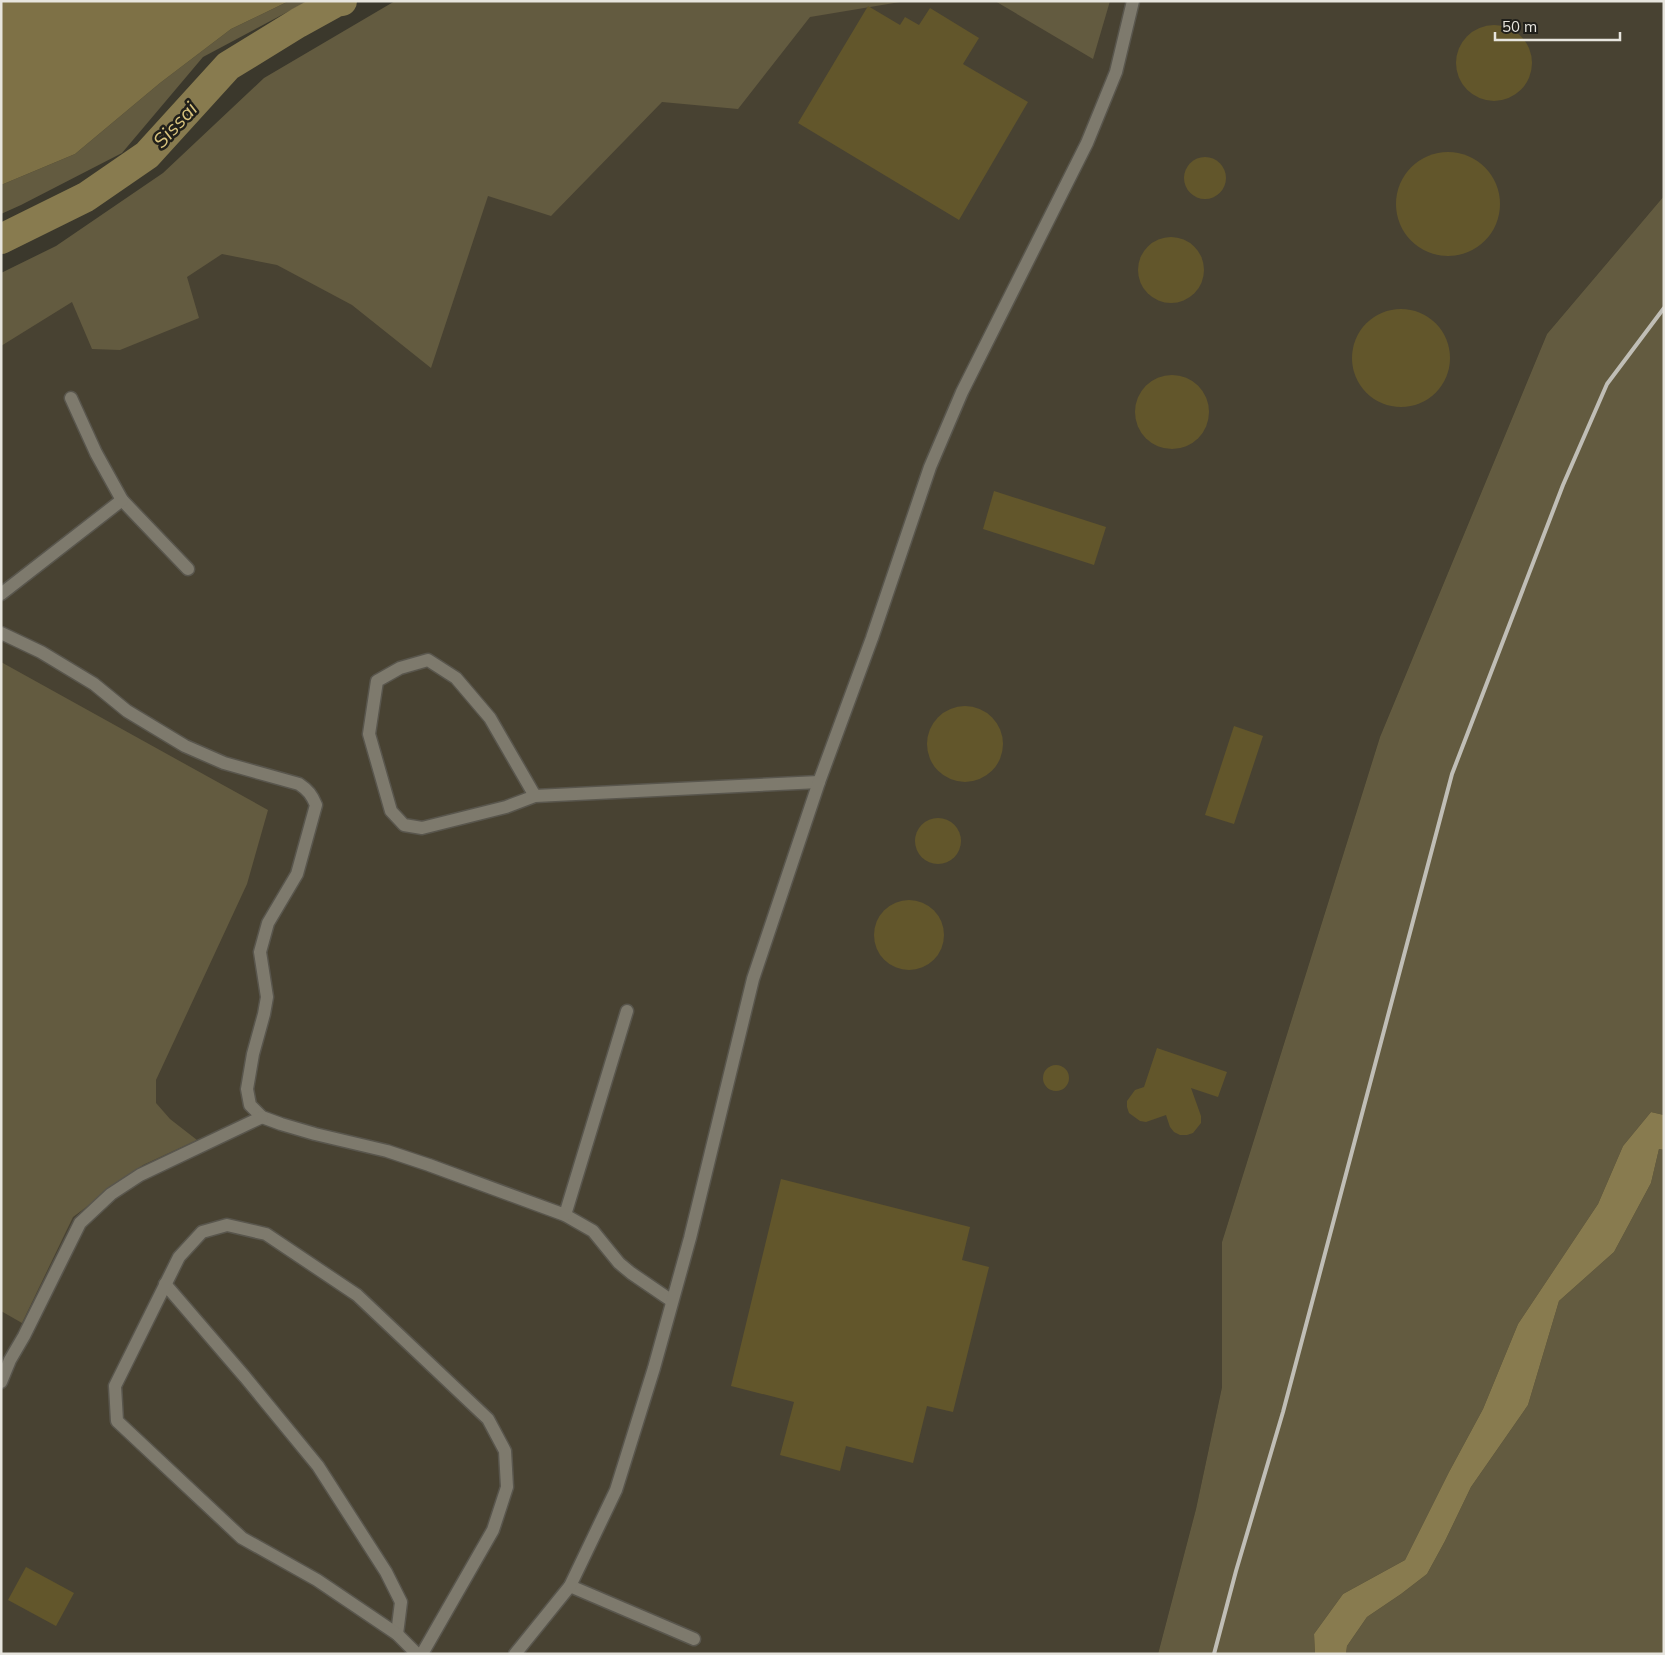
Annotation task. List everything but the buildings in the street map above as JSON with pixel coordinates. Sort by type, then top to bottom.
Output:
[{"type":"street","points":[[515,1654],[570,1586],[616,1490],[690,1238],[753,979],[819,782],[866,655],[930,467],[962,392],[1087,144],[1116,72],[1133,1]]},
{"type":"street","points":[[71,398],[96,453],[122,500],[188,570]]},
{"type":"street","points":[[1,594],[122,500]]},
{"type":"street","points":[[1,633],[41,652],[94,684],[127,711],[185,746],[224,763],[299,784],[309,791],[312,796],[316,805],[297,874],[268,924],[260,952],[267,997],[253,1054],[247,1089],[250,1104],[262,1117],[315,1134],[387,1151],[565,1215],[584,1224],[593,1231],[619,1262],[631,1273],[672,1301]]},
{"type":"street","points":[[535,796],[490,718],[456,678],[428,660],[400,668],[377,681],[369,734],[391,811],[404,825],[422,828],[506,807],[535,796],[819,782]]},
{"type":"street","points":[[565,1215],[627,1011]]},
{"type":"street","points":[[1,1382],[10,1360],[24,1336],[80,1223],[111,1194],[140,1174],[262,1117]]},
{"type":"street","points":[[417,1654],[397,1634],[317,1580],[242,1538],[117,1421],[115,1386],[179,1257],[202,1232],[227,1225],[266,1234],[357,1295],[488,1419],[505,1451],[507,1486],[493,1530],[422,1654]]},
{"type":"street","points":[[165,1284],[318,1466],[386,1572],[401,1602],[397,1634]]},
{"type":"street","points":[[570,1586],[694,1639]]},
{"type":"shaded area","points":[[1,1],[289,1],[231,29],[160,83],[75,154],[1,185]]},
{"type":"shaded area","points":[[289,1],[308,1],[203,57],[122,153],[1,214],[1,185],[75,154],[160,83],[231,29]]},
{"type":"shaded area","points":[[395,1],[906,1],[810,17],[738,109],[662,102],[551,216],[488,196],[431,368],[352,305],[277,265],[222,254],[187,277],[199,318],[120,350],[92,349],[72,302],[1,346],[1,273],[56,246],[163,173],[264,78]]},
{"type":"shaded area","points":[[432,1],[1664,1],[1664,196],[1547,334],[1380,737],[1222,1242],[1222,1387],[1196,1509],[1158,1654],[1,1654],[1,293]]},
{"type":"shaded area","points":[[995,1],[1110,1],[1093,59]]},
{"type":"shaded area","points":[[1664,196],[1664,1115],[1651,1112],[1623,1146],[1598,1204],[1518,1324],[1483,1409],[1405,1560],[1343,1594],[1314,1634],[1315,1654],[1158,1654],[1196,1509],[1222,1387],[1222,1242],[1380,737],[1547,334]]},
{"type":"shaded area","points":[[1,662],[268,810],[247,884],[156,1080],[156,1103],[170,1119],[197,1140],[143,1165],[73,1217],[22,1323],[1,1311]]},
{"type":"shaded area","points":[[1651,1112],[1664,1115],[1664,1150],[1659,1149],[1651,1183],[1614,1252],[1559,1301],[1528,1405],[1471,1487],[1427,1574],[1367,1617],[1347,1646],[1346,1654],[1315,1654],[1314,1634],[1343,1594],[1405,1560],[1483,1409],[1518,1324],[1598,1204],[1623,1146]]},
{"type":"shaded area","points":[[1659,1149],[1664,1150],[1664,1654],[1346,1654],[1347,1646],[1367,1617],[1427,1574],[1471,1487],[1528,1405],[1559,1301],[1614,1252],[1651,1183]]},
{"type":"waterway","name":"Sissai","points":[[1,239],[86,197],[147,155],[228,66],[298,23],[336,2],[342,1]]},
{"type":"railway","points":[[1214,1654],[1236,1571],[1283,1412],[1452,774],[1563,485],[1607,384],[1664,308]]}]
